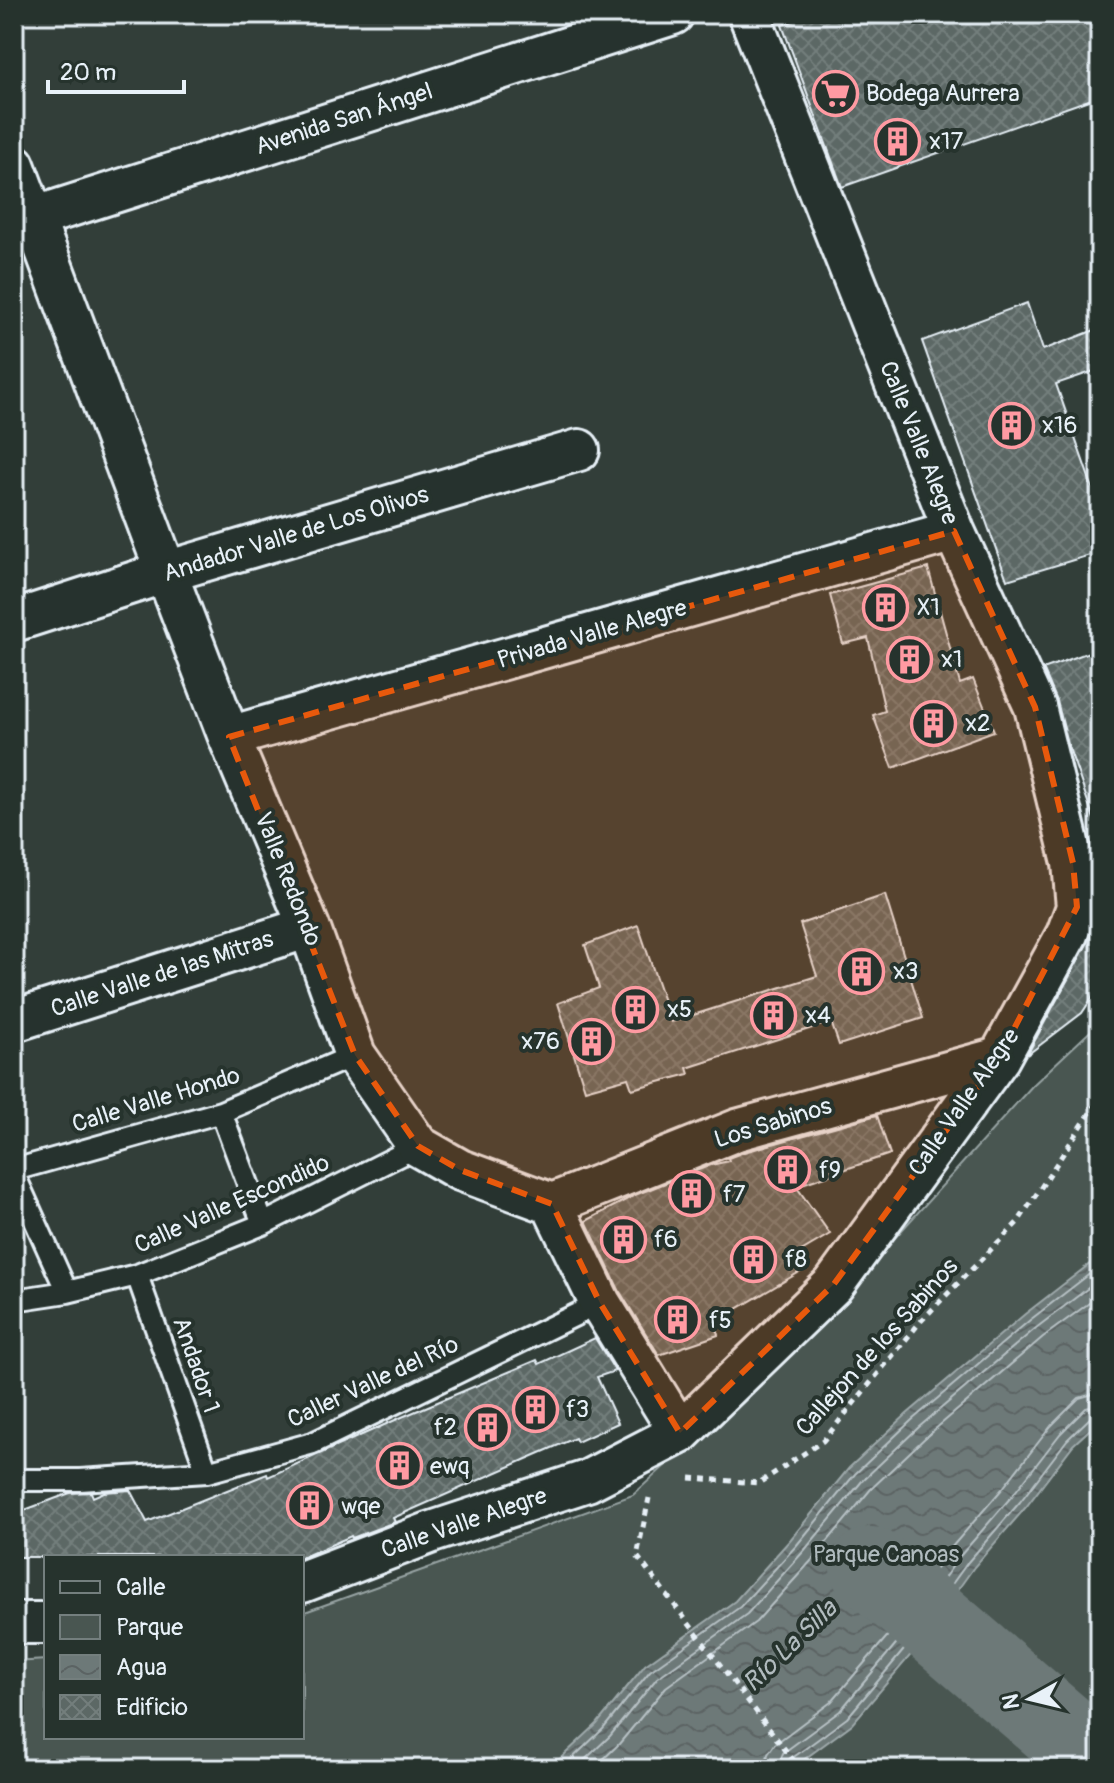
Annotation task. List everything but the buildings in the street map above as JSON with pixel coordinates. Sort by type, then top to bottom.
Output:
[{"type":"street","name":"Avenida San Ángel","points":[[24,221],[673,14]]},
{"type":"street","name":"Calle Valle Alegre","points":[[304,1581],[432,1532],[587,1481],[680,1433],[834,1284],[999,1058],[1067,934],[1077,907],[1073,863],[1035,707],[954,531],[749,14]]},
{"type":"street","name":"Valle Redondo","points":[[14,165],[24,221],[229,737],[309,927],[355,1055],[418,1146],[460,1170],[552,1204]]},
{"type":"street","name":"Andador Valle de Los Olivos","points":[[14,621],[166,572],[579,450]]},
{"type":"street","name":"Privada Valle Alegre","points":[[229,737],[954,531]]},
{"type":"street","name":"Calle Valle de las Mitras","points":[[14,1021],[309,927]]},
{"type":"street","name":"Los Sabinos","points":[[552,1204],[737,1130],[999,1058]]},
{"type":"street","points":[[552,1204],[600,1303],[680,1433]]},
{"type":"street","points":[[14,1623],[44,1623]]},
{"type":"lane","name":"Calle Valle Hondo","points":[[14,1172],[221,1112],[355,1055]]},
{"type":"lane","points":[[221,1112],[263,1224]]},
{"type":"lane","name":"Calle Valle Escondido","points":[[14,1300],[67,1292],[137,1275],[263,1224],[418,1146]]},
{"type":"lane","points":[[14,1172],[67,1292]]},
{"type":"lane","name":"Andador 1","points":[[137,1275],[207,1472]]},
{"type":"lane","name":"Caller Valle del Río","points":[[14,1480],[80,1480],[207,1472],[313,1443],[600,1303]]},
{"type":"path","name":"Callejon de los Sabinos","points":[[683,1478],[759,1483],[823,1441],[921,1321],[1018,1222],[1100,1098]]},
{"type":"path","points":[[650,1489],[637,1556],[800,1769]]},
{"type":"highlighted area","points":[[954,531],[1035,707],[1073,863],[1077,907],[999,1058],[834,1284],[680,1433],[600,1303],[552,1204],[460,1170],[418,1146],[355,1055],[229,737]]},
{"type":"green space","name":"Parque Canoas","points":[[1100,1022],[1100,1769],[14,1769],[14,1662],[44,1660],[44,1739],[304,1739],[304,1612],[633,1495],[800,1343],[1033,1085]]},
{"type":"water","name":"Río La Silla","points":[[1100,1256],[1100,1420],[1073,1445],[1026,1507],[974,1567],[915,1650],[852,1724],[791,1769],[549,1769],[597,1724],[645,1665],[735,1601],[849,1468],[907,1414],[1025,1314]]},
{"type":"waterway","points":[[871,1568],[1100,1764]]},
{"type":"place","name":"Bodega Aurrera","points":[[835,93]]},
{"type":"place","name":"x17","points":[[898,141]]},
{"type":"place","name":"x16","points":[[1011,425]]},
{"type":"place","name":"X1","points":[[886,607]]},
{"type":"place","name":"x1","points":[[910,659]]},
{"type":"place","name":"x2","points":[[934,723]]},
{"type":"place","name":"x3","points":[[862,971]]},
{"type":"place","name":"x5","points":[[636,1009]]},
{"type":"place","name":"x4","points":[[774,1015]]},
{"type":"place","name":"x76","points":[[591,1041]]},
{"type":"place","name":"f9","points":[[788,1170]]},
{"type":"place","name":"f7","points":[[692,1194]]},
{"type":"place","name":"f6","points":[[623,1239]]},
{"type":"place","name":"f8","points":[[754,1259]]},
{"type":"place","name":"f5","points":[[678,1320]]},
{"type":"place","name":"f3","points":[[535,1409]]},
{"type":"place","name":"f2","points":[[488,1427]]},
{"type":"place","name":"ewq","points":[[399,1466]]},
{"type":"place","name":"wqe","points":[[310,1506]]}]
